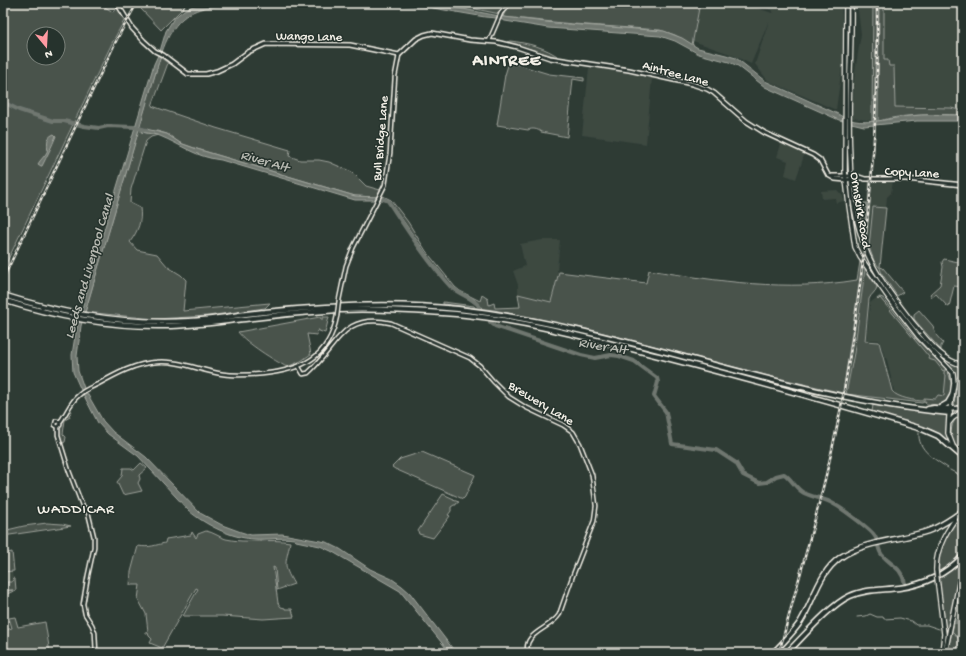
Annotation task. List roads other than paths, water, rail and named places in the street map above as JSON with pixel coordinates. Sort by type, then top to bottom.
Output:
[{"type":"highway","name":"Ormskirk Road","points":[[846,3],[848,59]]},
{"type":"highway","name":"Ormskirk Road","points":[[851,3],[848,59],[846,171],[857,222],[864,245],[876,272],[899,305],[932,345],[949,359],[963,365]]},
{"type":"highway","name":"Ormskirk Road","points":[[847,126],[849,146],[848,178],[853,233],[858,254],[887,296],[918,336],[952,371],[954,378],[952,396]]},
{"type":"highway","points":[[3,295],[36,305],[75,314],[138,321],[190,321],[342,305],[386,304],[456,309],[507,315],[598,335],[772,380],[846,397],[876,403],[926,409],[950,411],[963,408]]},
{"type":"highway","points":[[3,300],[35,310],[74,319],[138,326],[192,325],[340,310],[387,310],[507,320],[601,341],[770,385],[915,426],[938,436],[963,458]]},
{"type":"highway","points":[[952,396],[948,433],[950,441],[959,454]]},
{"type":"highway","points":[[938,408],[948,403],[952,396]]},
{"type":"highway","points":[[926,409],[938,408],[961,413]]},
{"type":"highway","points":[[948,424],[953,418],[961,413]]},
{"type":"highway","points":[[942,653],[944,634],[936,560],[942,540],[948,528],[963,508]]},
{"type":"highway","points":[[773,653],[800,622],[829,567],[847,554],[883,542],[933,529],[960,513]]},
{"type":"highway","points":[[788,653],[829,610],[844,599],[863,592],[898,588],[923,582],[945,572],[963,556]]},
{"type":"highway","points":[[945,653],[963,571]]},
{"type":"main road","name":"Wango Lane","points":[[117,3],[124,12],[132,28],[157,52],[188,74],[209,73],[227,67],[248,52],[266,44],[350,46],[399,54]]},
{"type":"main road","name":"Aintree Lane","points":[[399,54],[416,39],[432,33],[470,40],[489,41],[517,47],[550,58],[629,70],[703,87],[717,96],[746,121],[765,133],[813,154],[819,160],[828,175],[831,176]]},
{"type":"main road","points":[[840,176],[846,171]]},
{"type":"main road","points":[[831,176],[848,178]]},
{"type":"main road","points":[[831,176],[835,179],[848,178]]},
{"type":"main road","name":"Copy Lane","points":[[848,178],[856,176],[860,178],[912,179],[963,186]]},
{"type":"street","points":[[489,41],[501,14],[510,3]]},
{"type":"street","name":"Bull Bridge Lane","points":[[299,367],[313,358],[323,348],[332,334],[337,316],[346,266],[353,248],[386,185],[390,153],[394,81],[399,54]]},
{"type":"street","name":"Brewery Lane","points":[[299,367],[303,374],[308,373],[342,334],[355,325],[370,320],[380,320],[391,323],[470,358],[480,366],[509,397],[525,407],[563,424],[573,432],[580,444],[594,481],[596,506],[594,521],[559,615],[555,621],[530,639],[527,646],[528,653]]},
{"type":"street","points":[[96,653],[95,633],[85,614],[83,604],[94,547],[94,537],[88,512],[82,505],[69,471],[58,435],[58,427],[55,425],[56,421],[60,422],[72,402],[80,394],[120,373],[142,364],[158,361],[174,363],[215,373],[235,376],[280,372],[299,367]]},
{"type":"waterway","name":"River Alt","points":[[3,102],[19,110],[53,121],[64,121],[99,128],[108,126],[134,127],[146,130]]},
{"type":"waterway","name":"River Alt","points":[[375,199],[383,199],[388,201],[434,268],[454,290],[473,300],[479,306]]},
{"type":"waterway","name":"River Alt","points":[[490,322],[495,326],[581,355],[595,358],[611,355],[634,361],[657,378],[658,382],[654,396],[666,412],[672,444],[716,450],[736,463],[743,475],[759,483],[767,482],[776,476],[784,474],[801,491],[834,504],[854,517],[871,532],[876,537],[880,553],[901,573],[905,583]]},
{"type":"waterway","points":[[919,433],[921,445],[928,454],[948,468]]},
{"type":"waterway","points":[[950,470],[963,477]]},
{"type":"waterway","points":[[857,617],[870,614],[877,617],[883,617],[884,619],[900,618],[911,621],[916,625],[927,625],[939,629]]},
{"type":"waterway","name":"River Alt","points":[[956,621],[963,622]]},
{"type":"waterway","points":[[953,632],[963,643]]},
{"type":"railway","points":[[3,279],[118,37],[137,3]]},
{"type":"railway","points":[[779,653],[827,473],[845,386],[862,269],[870,193],[877,79],[877,3]]},
{"type":"district","name":"AINTREE","points":[[507,59]]},
{"type":"district","name":"WADDICAR","points":[[76,508]]},
{"type":"water label","name":"Leeds and Liverpool Canal","points":[[88,266]]}]
